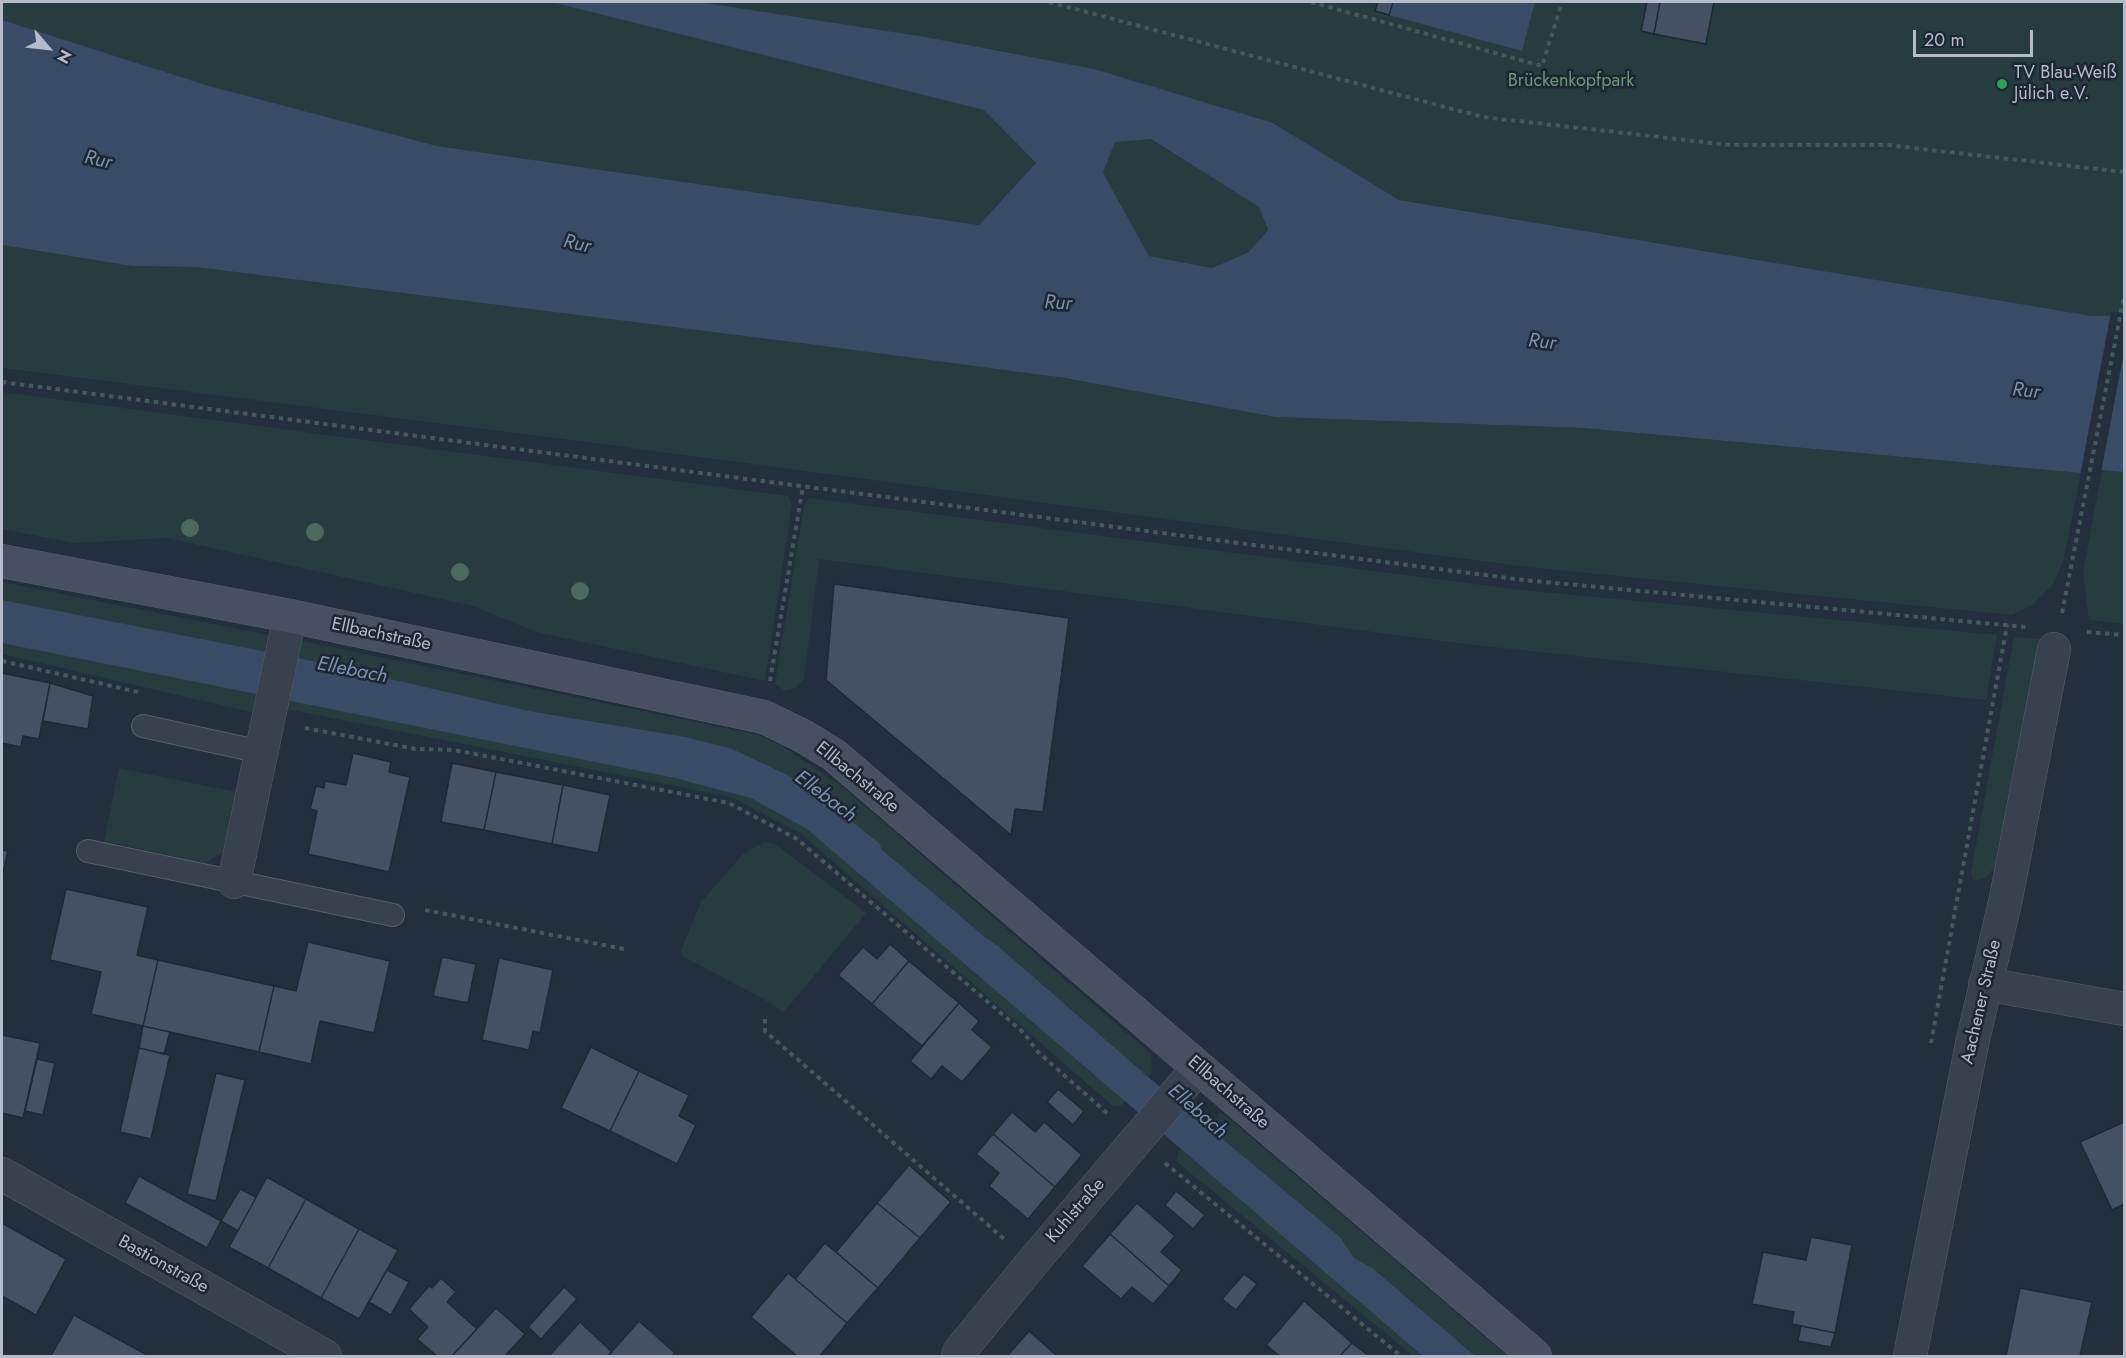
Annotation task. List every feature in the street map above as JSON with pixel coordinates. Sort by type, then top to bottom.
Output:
[{"type":"main road","name":"Ellbachstraße","points":[[2,561],[287,630],[764,717],[803,736],[834,755],[1535,1356]]},
{"type":"street","points":[[234,882],[287,630]]},
{"type":"street","name":"Aachener Straße","points":[[1910,1356],[1969,1055],[2006,898],[2058,634]]},
{"type":"street","points":[[1985,984],[2124,1009]]},
{"type":"street","name":"Kuhlstraße","points":[[958,1356],[958,1352],[1032,1263],[1198,1068]]},
{"type":"street","name":"Bastionstraße","points":[[2,1174],[326,1356]]},
{"type":"lane","points":[[143,726],[267,726]]},
{"type":"lane","points":[[88,851],[393,915]]},
{"type":"path","points":[[1049,2],[1483,117],[1730,145],[1887,145],[2124,172]]},
{"type":"path","points":[[1311,2],[1542,66],[1562,2]]},
{"type":"path","points":[[2058,634],[2124,296]]},
{"type":"path","points":[[2,382],[1523,580],[2028,627]]},
{"type":"path","points":[[764,717],[803,486]]},
{"type":"path","points":[[1930,1047],[2007,625]]},
{"type":"path","points":[[2084,632],[2124,635]]},
{"type":"path","points":[[2,661],[152,695]]},
{"type":"path","points":[[267,726],[416,749],[454,750],[729,803],[797,838],[1023,1032],[1038,1052],[1401,1356]]},
{"type":"path","points":[[393,915],[411,908],[624,949]]},
{"type":"path","points":[[765,1019],[765,1032],[1032,1263]]},
{"type":"green space","points":[[2,2],[551,2],[984,110],[1036,163],[979,225],[437,146],[209,86],[2,20]]},
{"type":"green space","name":"Brückenkopfpark","points":[[621,2],[2124,2],[2124,315],[2092,316],[1399,200],[1273,123]]},
{"type":"green space","points":[[1150,139],[1259,207],[1268,230],[1249,252],[1211,268],[1149,256],[1103,173],[1115,141]]},
{"type":"green space","points":[[2,245],[132,266],[196,267],[1065,378],[1275,417],[1583,428],[2081,473],[2064,559],[2053,584],[2032,605],[2012,615],[1527,567],[587,442],[2,368]]},
{"type":"green space","points":[[2,392],[788,496],[792,505],[765,681],[536,632],[473,606],[167,538],[74,543],[2,529]]},
{"type":"green space","points":[[2102,470],[2124,472],[2124,624],[2089,620],[2083,573]]},
{"type":"green space","points":[[809,498],[1521,590],[1997,635],[1986,700],[1465,644],[819,559],[804,679],[796,688],[785,691],[775,684],[804,506]]},
{"type":"green space","points":[[2,582],[269,635],[255,713],[2,654]]},
{"type":"green space","points":[[2014,637],[2040,639],[1997,863],[1986,878],[1974,881],[1971,873]]},
{"type":"green space","points":[[302,641],[759,735],[782,746],[844,788],[1151,1054],[1152,1072],[1122,1105],[1114,1107],[800,833],[731,797],[287,709]]},
{"type":"green space","points":[[119,768],[236,792],[240,798],[225,851],[205,863],[104,841]]},
{"type":"green space","points":[[765,842],[775,844],[866,913],[784,1012],[682,956],[681,950],[701,902],[743,854]]},
{"type":"green space","points":[[1219,1112],[1507,1356],[1413,1356],[1176,1161],[1178,1154],[1206,1120],[1217,1118]]},
{"type":"water","name":"Rur","points":[[551,2],[699,2],[925,37],[1094,69],[1273,123],[1399,200],[2092,316],[2124,315],[2124,472],[2102,470],[2081,473],[1583,428],[1275,417],[1065,378],[196,267],[132,266],[2,245],[2,20],[209,86],[437,146],[979,225],[1036,163],[984,110]],"holes":[[[1151,139],[1259,207],[1268,230],[1249,252],[1212,268],[1149,256],[1103,173],[1115,142]]]},
{"type":"water","points":[[1393,2],[1535,2],[1522,51],[1389,15]]},
{"type":"water","name":"Ellebach","points":[[2,600],[298,658],[534,712],[685,737],[730,748],[802,782],[880,844],[881,849],[1340,1237],[1354,1258],[1372,1268],[1475,1356],[1423,1356],[807,829],[751,798],[675,778],[2,643]]},
{"type":"pier","points":[[2111,312],[2124,312],[2124,352],[2101,473],[2080,476]]},
{"type":"building","points":[[1378,2],[1393,2],[1389,15],[1375,11]]},
{"type":"building","points":[[1647,2],[1660,2],[1654,34],[1641,31]]},
{"type":"building","points":[[1660,2],[1714,2],[1706,44],[1654,34]]},
{"type":"building","points":[[834,584],[1069,618],[1043,812],[1015,809],[1011,835],[826,680]]},
{"type":"building","points":[[2,673],[50,683],[39,739],[23,736],[21,747],[2,743]]},
{"type":"building","points":[[50,683],[93,696],[88,729],[43,721]]},
{"type":"building","points":[[353,753],[391,762],[389,772],[410,777],[389,872],[308,854],[317,811],[310,809],[316,786],[324,788],[325,781],[346,785]]},
{"type":"building","points":[[452,763],[496,772],[484,830],[441,822]]},
{"type":"building","points":[[496,772],[563,785],[552,844],[484,830]]},
{"type":"building","points":[[563,785],[610,795],[598,853],[552,844]]},
{"type":"building","points":[[2,850],[8,851],[2,877]]},
{"type":"building","points":[[66,889],[148,907],[137,955],[158,960],[143,1026],[91,1014],[101,972],[50,960]]},
{"type":"building","points":[[308,942],[390,961],[374,1033],[320,1021],[311,1064],[259,1052],[274,986],[296,991]]},
{"type":"building","points":[[890,944],[909,961],[872,1004],[838,975],[863,947],[877,959]]},
{"type":"building","points":[[442,957],[476,964],[468,1003],[433,996]]},
{"type":"building","points":[[499,958],[553,970],[540,1033],[533,1031],[529,1050],[482,1040]]},
{"type":"building","points":[[158,960],[274,986],[259,1052],[143,1026]]},
{"type":"building","points":[[909,961],[959,1003],[922,1046],[872,1004]]},
{"type":"building","points":[[959,1003],[979,1021],[972,1030],[992,1047],[962,1082],[942,1066],[931,1079],[910,1061]]},
{"type":"building","points":[[143,1026],[170,1032],[164,1054],[139,1048]]},
{"type":"building","points":[[2,1035],[40,1043],[23,1118],[2,1113]]},
{"type":"building","points":[[591,1047],[639,1071],[610,1131],[561,1108]]},
{"type":"building","points":[[139,1048],[170,1055],[151,1139],[120,1132]]},
{"type":"building","points":[[37,1059],[55,1063],[43,1115],[25,1111]]},
{"type":"building","points":[[639,1071],[689,1095],[679,1116],[696,1125],[677,1164],[610,1131]]},
{"type":"building","points":[[216,1073],[245,1080],[216,1201],[187,1194]]},
{"type":"building","points":[[1058,1089],[1084,1111],[1073,1125],[1047,1102]]},
{"type":"building","points":[[1012,1112],[1035,1132],[1044,1122],[1082,1155],[1055,1187],[993,1134]]},
{"type":"building","points":[[2124,1122],[2124,1204],[2112,1210],[2080,1142]]},
{"type":"building","points":[[993,1134],[1055,1187],[1028,1219],[989,1186],[999,1173],[976,1154]]},
{"type":"building","points":[[909,1165],[951,1202],[920,1238],[877,1203]]},
{"type":"building","points":[[139,1176],[221,1221],[207,1248],[125,1203]]},
{"type":"building","points":[[267,1177],[306,1199],[268,1268],[229,1247]]},
{"type":"building","points":[[240,1189],[256,1197],[238,1231],[221,1221]]},
{"type":"building","points":[[1176,1191],[1205,1215],[1193,1229],[1165,1205]]},
{"type":"building","points":[[306,1199],[359,1229],[321,1298],[268,1268]]},
{"type":"building","points":[[877,1203],[920,1238],[878,1288],[836,1252]]},
{"type":"building","points":[[1137,1203],[1175,1236],[1161,1252],[1182,1270],[1169,1286],[1110,1234]]},
{"type":"building","points":[[2,1223],[66,1259],[36,1315],[2,1296]]},
{"type":"building","points":[[359,1229],[398,1250],[359,1319],[321,1298]]},
{"type":"building","points":[[1110,1234],[1169,1286],[1153,1304],[1132,1287],[1121,1299],[1082,1266]]},
{"type":"building","points":[[1811,1237],[1852,1245],[1835,1333],[1792,1324],[1794,1312],[1752,1304],[1763,1252],[1806,1260]]},
{"type":"building","points":[[825,1243],[878,1288],[847,1323],[795,1279]]},
{"type":"building","points":[[387,1270],[409,1282],[391,1315],[369,1302]]},
{"type":"building","points":[[788,1273],[847,1323],[820,1356],[797,1356],[751,1317]]},
{"type":"building","points":[[1244,1274],[1257,1284],[1236,1310],[1222,1299]]},
{"type":"building","points":[[441,1278],[456,1292],[447,1302],[477,1329],[452,1356],[437,1356],[417,1339],[428,1327],[409,1309],[429,1286],[432,1288]]},
{"type":"building","points":[[564,1287],[577,1299],[541,1339],[528,1327]]},
{"type":"building","points":[[2020,1288],[2092,1302],[2080,1356],[2006,1356]]},
{"type":"building","points":[[1304,1301],[1352,1343],[1340,1356],[1280,1356],[1266,1345]]},
{"type":"building","points":[[496,1308],[525,1334],[505,1356],[452,1356]]},
{"type":"building","points":[[74,1315],[149,1356],[51,1356]]},
{"type":"building","points":[[639,1321],[675,1353],[672,1356],[608,1356]]},
{"type":"building","points":[[580,1322],[612,1352],[608,1356],[549,1356]]},
{"type":"building","points":[[1801,1326],[1835,1333],[1831,1347],[1798,1341]]},
{"type":"building","points":[[1029,1331],[1056,1355],[1007,1356]]},
{"type":"building","points":[[1352,1343],[1369,1356],[1340,1356]]},
{"type":"place","name":"TV Blau-Weiß Jülich e.V.","points":[[2002,84]]}]
